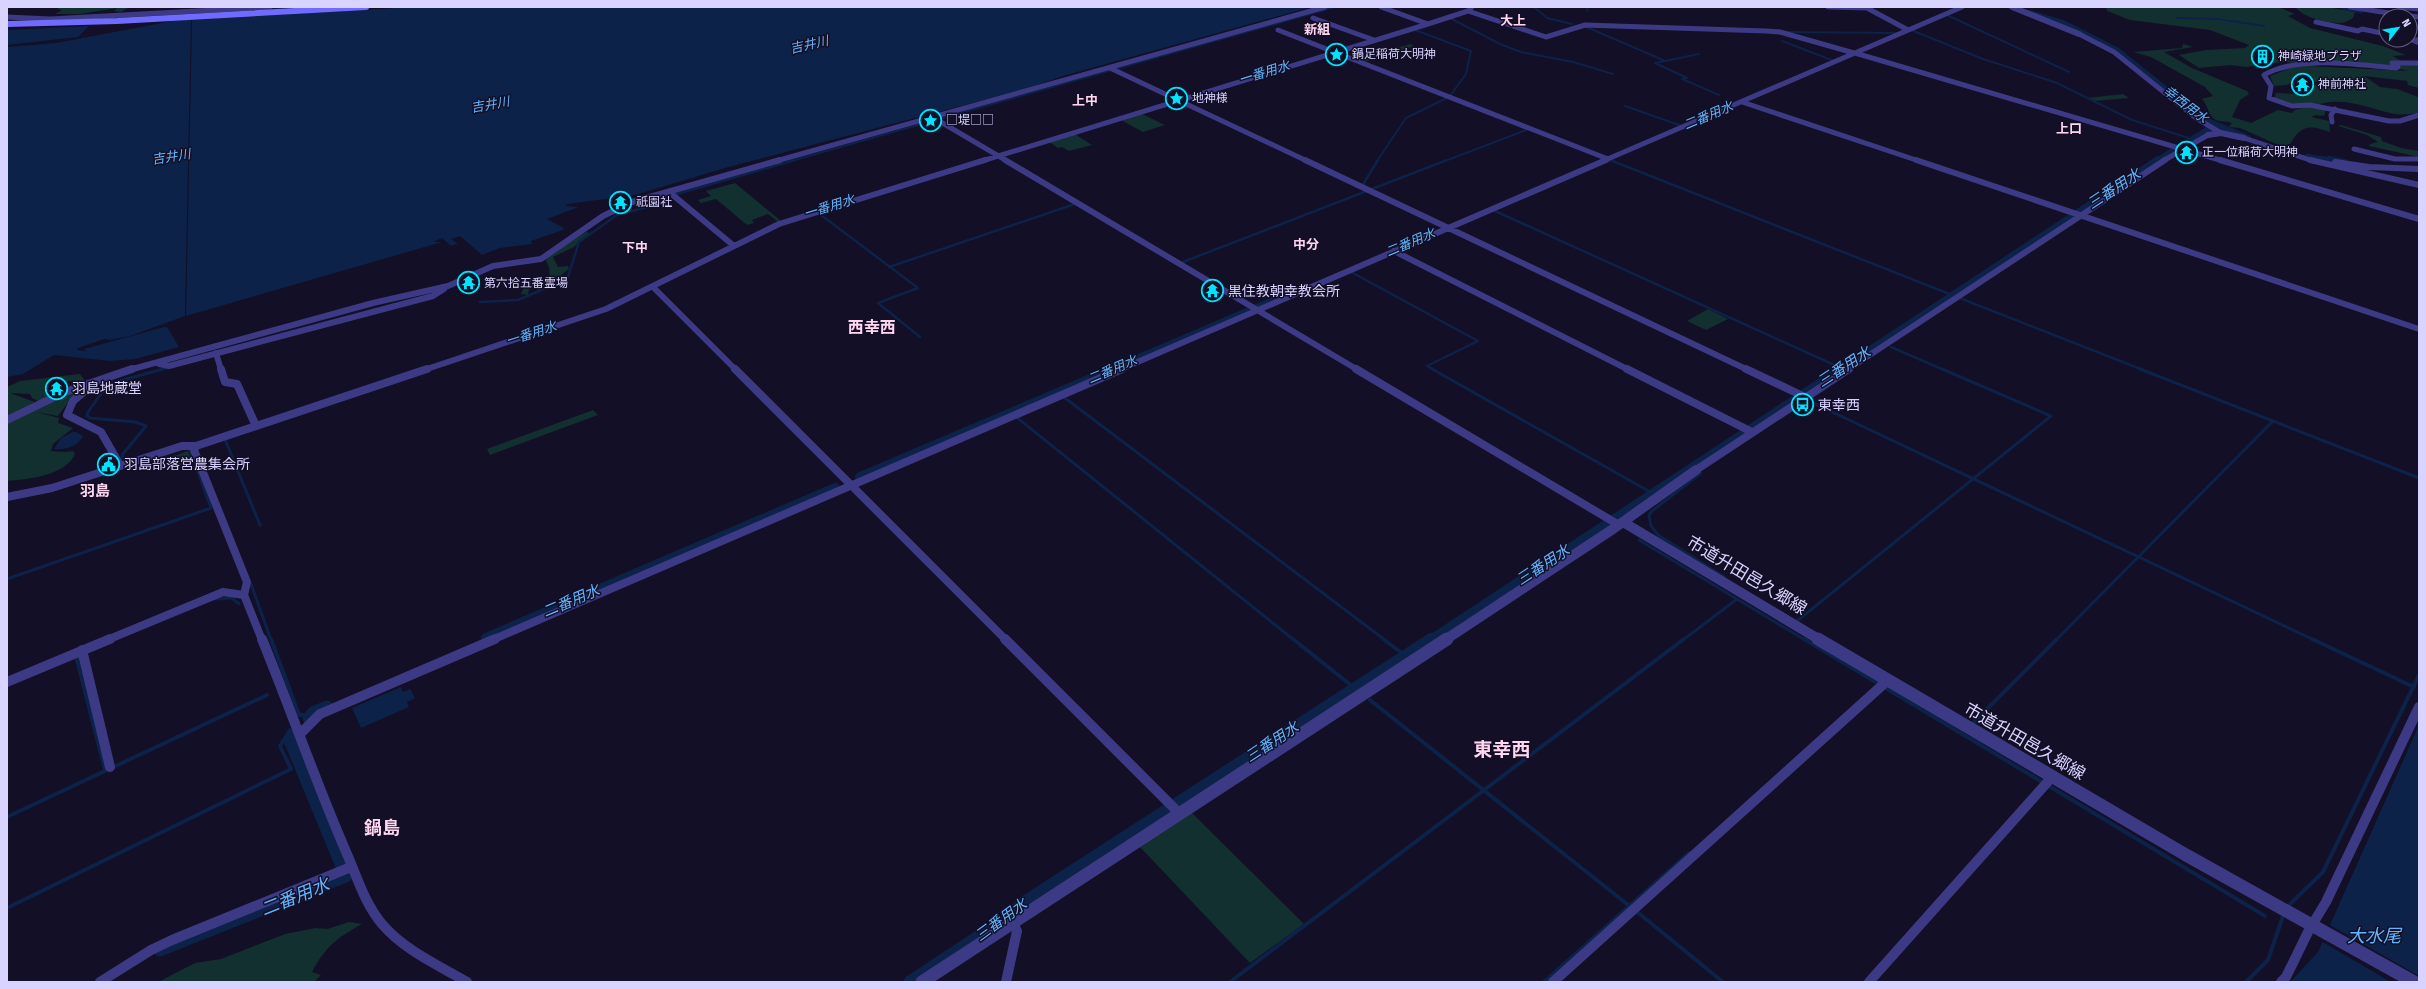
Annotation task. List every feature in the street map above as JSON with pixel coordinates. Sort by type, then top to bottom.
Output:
[{"type":"main road","points":[[7,23],[366,7]]},
{"type":"street","points":[[148,14],[154,7]]},
{"type":"street","points":[[7,23],[42,19],[270,7]]},
{"type":"street","points":[[293,11],[324,7]]},
{"type":"street","points":[[7,420],[48,398],[154,364],[448,286],[493,266],[541,259],[603,216],[632,202],[936,119],[1325,7]]},
{"type":"street","points":[[1381,7],[1427,23]]},
{"type":"street","points":[[1828,7],[1867,8],[1908,30]]},
{"type":"street","points":[[300,734],[320,714],[1255,309],[1394,251],[1606,158],[1742,102],[1962,7]]},
{"type":"street","points":[[2012,7],[2079,34],[2114,52],[2196,118],[2221,133],[2244,138],[2299,157],[2374,176],[2419,185]]},
{"type":"street","points":[[2350,7],[2378,12]]},
{"type":"street","points":[[2399,7],[2419,9]]},
{"type":"street","points":[[7,497],[52,488],[120,464],[182,446],[196,446],[606,309],[653,287],[733,245],[779,224],[996,155],[1469,10],[1546,37],[1585,25],[1766,30],[1782,32],[2419,219]]},
{"type":"street","points":[[7,17],[42,19]]},
{"type":"street","points":[[1313,18],[1373,40]]},
{"type":"street","points":[[2316,22],[2358,31],[2367,24]]},
{"type":"street","points":[[2362,29],[2378,32]]},
{"type":"street","points":[[1278,30],[1606,158]]},
{"type":"street","points":[[2419,63],[2392,63],[2398,66],[2396,68],[2291,64],[2269,70],[2264,74],[2271,86],[2269,98],[2292,106],[2310,105],[2389,121],[2400,121],[2419,115]]},
{"type":"street","points":[[1113,69],[1801,396]]},
{"type":"street","points":[[1742,102],[2419,329]]},
{"type":"street","points":[[2332,122],[2331,115],[2335,109]]},
{"type":"street","points":[[936,119],[1616,522]]},
{"type":"street","points":[[922,982],[1180,814],[1696,470],[1749,431],[1801,396],[2077,215],[2182,149],[2208,135],[2221,133]]},
{"type":"street","points":[[2354,149],[2395,159],[2419,159]]},
{"type":"street","points":[[2299,157],[2369,167],[2419,169]]},
{"type":"street","points":[[674,196],[733,245]]},
{"type":"street","points":[[1394,251],[1749,431]]},
{"type":"street","points":[[154,364],[169,366],[216,354],[433,296],[448,286]]},
{"type":"street","points":[[653,287],[1180,814]]},
{"type":"street","points":[[216,354],[224,382],[237,384],[256,425]]},
{"type":"street","points":[[95,382],[76,399],[68,409],[67,415],[101,432],[120,464]]},
{"type":"street","points":[[196,446],[194,450],[247,582],[244,596],[300,734],[344,870],[394,938],[468,982]]},
{"type":"street","name":"市道升田邑久郷線","points":[[1616,522],[2048,782],[2263,898],[2414,982]]},
{"type":"street","points":[[7,682],[224,592],[244,596]]},
{"type":"street","points":[[82,650],[110,767]]},
{"type":"street","points":[[1553,982],[1883,684]]},
{"type":"street","points":[[2281,982],[2286,977],[2316,927],[2326,902],[2419,707]]},
{"type":"street","points":[[1869,982],[2048,782]]},
{"type":"street","points":[[100,982],[151,950],[172,940],[344,870]]},
{"type":"street","points":[[1006,982],[1017,931],[1013,923]]},
{"type":"green space","points":[[60,7],[130,7],[121,12],[114,11],[117,8],[80,14],[55,14],[62,10],[57,9]]},
{"type":"green space","points":[[2106,7],[2278,7],[2295,14],[2288,16],[2310,28],[2378,45],[2378,48],[2388,48],[2406,55],[2393,56],[2403,62],[2419,63],[2419,88],[2408,85],[2407,81],[2364,76],[2380,87],[2397,89],[2418,97],[2419,113],[2394,114],[2357,104],[2339,102],[2320,104],[2326,109],[2324,116],[2316,115],[2311,117],[2329,121],[2330,132],[2317,128],[2307,128],[2298,133],[2290,144],[2282,146],[2240,128],[2229,127],[2232,123],[2216,120],[2211,116],[2202,99],[2213,96],[2205,87],[2151,57],[2133,52],[2182,48],[2183,44],[2193,47],[2164,52],[2192,68],[2247,91],[2249,94],[2240,100],[2232,117],[2251,123],[2278,110],[2292,113],[2295,110],[2307,107],[2274,99],[2276,93],[2300,94],[2304,89],[2320,83],[2302,77],[2287,85],[2274,86],[2270,76],[2293,67],[2308,66],[2409,71],[2391,67],[2283,62],[2246,67],[2230,65],[2199,68],[2179,55],[2206,50],[2245,48],[2249,45],[2210,30],[2130,20],[2107,11]]},
{"type":"green space","points":[[2295,7],[2327,7],[2355,12],[2353,18],[2341,23],[2335,23],[2310,17]]},
{"type":"green space","points":[[1410,44],[1414,46],[1364,62],[1360,59]]},
{"type":"green space","points":[[2123,94],[2129,98],[2095,101],[2087,98]]},
{"type":"green space","points":[[1140,113],[1165,125],[1143,132],[1119,119]]},
{"type":"green space","points":[[2341,125],[2381,137],[2382,141],[2401,148],[2419,151],[2419,157],[2369,146],[2370,144],[2378,142],[2367,135],[2338,126]]},
{"type":"green space","points":[[1073,133],[1092,145],[1069,151],[1062,147],[1058,148],[1048,141]]},
{"type":"green space","points":[[735,183],[781,221],[778,222],[768,214],[752,220],[754,223],[747,225],[716,199],[701,203],[698,200],[711,196],[706,191]]},
{"type":"green space","points":[[586,232],[590,233],[574,247],[553,257],[558,267],[568,266],[569,269],[560,276],[562,280],[549,282],[550,285],[539,291],[535,287],[529,289],[528,295],[521,294],[526,283],[530,279],[536,281],[550,278],[549,267],[546,261],[548,256]]},
{"type":"green space","points":[[1708,309],[1728,319],[1706,330],[1687,321]]},
{"type":"green space","points":[[80,374],[86,382],[79,384],[70,381],[52,387],[53,394],[38,401],[32,398],[30,394],[10,393],[35,402],[7,418],[7,387],[20,381]]},
{"type":"green space","points":[[84,388],[67,404],[58,416],[36,412],[59,418],[58,423],[73,428],[53,444],[51,451],[73,451],[75,454],[70,461],[55,472],[46,475],[7,481],[8,422],[27,410]]},
{"type":"green space","points":[[593,410],[598,415],[490,455],[487,449]]},
{"type":"green space","points":[[188,451],[193,463],[168,467],[167,458]]},
{"type":"green space","points":[[1191,812],[1304,924],[1250,963],[1140,847]]},
{"type":"green space","points":[[349,922],[362,924],[339,938],[327,949],[312,972],[321,975],[314,982],[158,982],[195,963],[221,959],[285,934],[315,928],[327,929]]},
{"type":"water","name":"吉井川","points":[[413,7],[1311,7],[1063,76],[1026,89],[725,168],[635,195],[568,204],[565,206],[579,207],[547,219],[564,228],[563,230],[531,241],[532,244],[500,248],[482,255],[460,236],[451,239],[458,244],[451,246],[442,238],[433,242],[442,242],[186,316],[192,20]]},
{"type":"water","name":"吉井川","points":[[178,20],[191,20],[185,316],[130,336],[110,340],[104,339],[78,348],[77,350],[86,351],[84,349],[164,327],[167,327],[179,347],[135,359],[110,361],[54,355],[23,374],[7,377],[7,47],[56,43]]},
{"type":"water","points":[[89,26],[78,37],[7,45],[7,30]]},
{"type":"water","points":[[73,432],[83,436],[78,443],[67,448],[54,449],[61,438]]},
{"type":"water","points":[[401,687],[403,692],[410,689],[415,698],[407,702],[409,707],[361,728],[352,708]]},
{"type":"water","name":"大水尾","points":[[2419,725],[2419,982],[2290,982],[2318,952]]},
{"type":"pier","points":[[2328,924],[2419,976],[2419,982],[2391,982],[2321,941]]},
{"type":"waterway","points":[[270,8],[288,7]]},
{"type":"waterway","points":[[791,161],[1335,7]]},
{"type":"waterway","points":[[1534,7],[1547,18],[1572,24]]},
{"type":"waterway","points":[[1587,11],[1588,7]]},
{"type":"waterway","name":"幸西用水","points":[[2344,7],[2361,10]]},
{"type":"waterway","name":"幸西用水","points":[[2030,13],[2063,23],[2118,51],[2203,119],[2248,138]]},
{"type":"waterway","points":[[1947,15],[2069,72]]},
{"type":"waterway","points":[[1450,18],[1500,44],[1521,52],[1573,62],[1613,74]]},
{"type":"waterway","points":[[2177,18],[2218,19],[2264,26]]},
{"type":"waterway","points":[[1584,26],[1663,60]]},
{"type":"waterway","points":[[1415,30],[1471,51],[1466,74],[1450,96]]},
{"type":"waterway","points":[[1911,30],[1983,59],[2057,83],[2132,120],[2192,139]]},
{"type":"waterway","points":[[1785,32],[1897,33]]},
{"type":"waterway","points":[[1782,41],[1834,61]]},
{"type":"waterway","points":[[1699,54],[1655,63],[1687,78],[1682,79],[1719,95]]},
{"type":"waterway","points":[[1377,161],[1406,118],[1449,97]]},
{"type":"waterway","points":[[1625,106],[1682,126]]},
{"type":"waterway","name":"三番用水","points":[[2181,146],[2212,127]]},
{"type":"waterway","points":[[1445,161],[1529,129]]},
{"type":"waterway","name":"三番用水","points":[[2157,161],[2177,148]]},
{"type":"waterway","name":"幸西用水","points":[[2307,157],[2332,161]]},
{"type":"waterway","points":[[480,302],[518,300],[565,280],[568,277],[579,242],[617,215],[655,205],[666,197],[795,160]]},
{"type":"waterway","points":[[1362,186],[1378,160]]},
{"type":"waterway","points":[[1183,262],[1447,160]]},
{"type":"waterway","name":"三番用水","points":[[1840,370],[2158,160]]},
{"type":"waterway","points":[[1612,161],[1952,295]]},
{"type":"waterway","name":"幸西用水","points":[[2332,161],[2345,163]]},
{"type":"waterway","points":[[890,267],[1075,204]]},
{"type":"waterway","points":[[1495,211],[1841,368]]},
{"type":"waterway","name":"一番用水","points":[[817,212],[890,267]]},
{"type":"waterway","points":[[890,267],[918,288],[878,303],[920,337]]},
{"type":"waterway","points":[[1351,272],[1478,341],[1427,366],[1434,370]]},
{"type":"waterway","name":"二番用水","points":[[1111,370],[1289,294]]},
{"type":"waterway","points":[[1962,299],[2143,370]]},
{"type":"waterway","points":[[1891,347],[1944,370]]},
{"type":"waterway","points":[[160,370],[170,367]]},
{"type":"waterway","points":[[123,458],[122,455],[146,426],[135,422],[90,418],[87,416],[88,412],[108,384],[163,369]]},
{"type":"waterway","name":"二番用水","points":[[860,477],[1114,369]]},
{"type":"waterway","points":[[1432,369],[1652,493]]},
{"type":"waterway","name":"三番用水","points":[[1431,640],[1842,369]]},
{"type":"waterway","points":[[1942,369],[2051,416],[1973,479]]},
{"type":"waterway","points":[[2140,369],[2419,478]]},
{"type":"waterway","points":[[1065,398],[1385,640]]},
{"type":"waterway","points":[[1809,401],[1973,479]]},
{"type":"waterway","points":[[1015,416],[1294,640]]},
{"type":"waterway","points":[[2138,557],[2273,421]]},
{"type":"waterway","points":[[224,437],[260,525]]},
{"type":"waterway","points":[[7,579],[211,508],[189,447]]},
{"type":"waterway","points":[[1701,473],[1652,511],[1649,515],[1651,526],[1658,535],[1724,577]]},
{"type":"waterway","points":[[1797,621],[1973,479]]},
{"type":"waterway","points":[[1973,479],[2138,557]]},
{"type":"waterway","name":"二番用水","points":[[486,638],[835,488]]},
{"type":"waterway","points":[[1639,540],[1737,599]]},
{"type":"waterway","points":[[2056,640],[2138,557]]},
{"type":"waterway","points":[[2138,557],[2314,640]]},
{"type":"waterway","points":[[251,584],[271,640]]},
{"type":"waterway","points":[[215,599],[232,598],[239,604]]},
{"type":"waterway","points":[[1683,640],[1737,599]]},
{"type":"waterway","points":[[1737,599],[1805,640]]},
{"type":"waterway","points":[[271,639],[299,715],[311,715]]},
{"type":"waterway","points":[[1293,639],[1357,690]]},
{"type":"waterway","points":[[1383,639],[1406,656]]},
{"type":"waterway","name":"三番用水","points":[[910,982],[998,924],[1025,902],[1432,639]]},
{"type":"waterway","points":[[1484,790],[1684,639]]},
{"type":"waterway","points":[[1804,639],[1879,684]]},
{"type":"waterway","points":[[2312,639],[2413,687]]},
{"type":"waterway","points":[[1974,722],[2056,640]]},
{"type":"waterway","points":[[76,656],[105,770]]},
{"type":"waterway","points":[[2413,687],[2419,675]]},
{"type":"waterway","points":[[1884,687],[2265,916]]},
{"type":"waterway","points":[[2286,908],[2323,872],[2413,687]]},
{"type":"waterway","points":[[7,817],[267,695]]},
{"type":"waterway","points":[[1370,700],[1484,790]]},
{"type":"waterway","name":"二番用水","points":[[309,718],[313,713],[327,707]]},
{"type":"waterway","points":[[7,908],[291,769],[280,746],[290,730]]},
{"type":"waterway","name":"二番用水","points":[[160,950],[346,876],[290,740],[293,736]]},
{"type":"waterway","points":[[1230,982],[1484,790]]},
{"type":"waterway","points":[[1484,790],[1629,906]]},
{"type":"waterway","points":[[1629,906],[1689,853]]},
{"type":"waterway","points":[[1544,982],[1629,906]]},
{"type":"waterway","points":[[1636,911],[1723,982]]},
{"type":"waterway","points":[[2246,982],[2268,960],[2284,913]]},
{"type":"place","name":"鍋足稲荷大明神","points":[[1336,54]]},
{"type":"place","name":"神崎緑地プラザ","points":[[2263,56]]},
{"type":"place","name":"神前神社","points":[[2303,84]]},
{"type":"place","name":"地神様","points":[[1176,98]]},
{"type":"place","name":"□堤□□","points":[[931,120]]},
{"type":"place","name":"正一位稲荷大明神","points":[[2187,152]]},
{"type":"place","name":"祇園社","points":[[621,202]]},
{"type":"place","name":"第六拾五番霊場","points":[[468,283]]},
{"type":"place","name":"黒住教朝幸教会所","points":[[1212,291]]},
{"type":"place","name":"羽島地蔵堂","points":[[57,388]]},
{"type":"place","name":"東幸西","points":[[1802,405]]},
{"type":"place","name":"羽島部落営農集会所","points":[[108,464]]},
{"type":"district","name":"大上","points":[[1513,20]]},
{"type":"district","name":"新組","points":[[1317,29]]},
{"type":"district","name":"上中","points":[[1085,100]]},
{"type":"district","name":"上口","points":[[2069,128]]},
{"type":"district","name":"中分","points":[[1306,244]]},
{"type":"district","name":"下中","points":[[635,247]]},
{"type":"district","name":"西幸西","points":[[872,327]]},
{"type":"district","name":"羽島","points":[[95,491]]},
{"type":"district","name":"東幸西","points":[[1502,749]]},
{"type":"district","name":"鍋島","points":[[382,828]]}]
